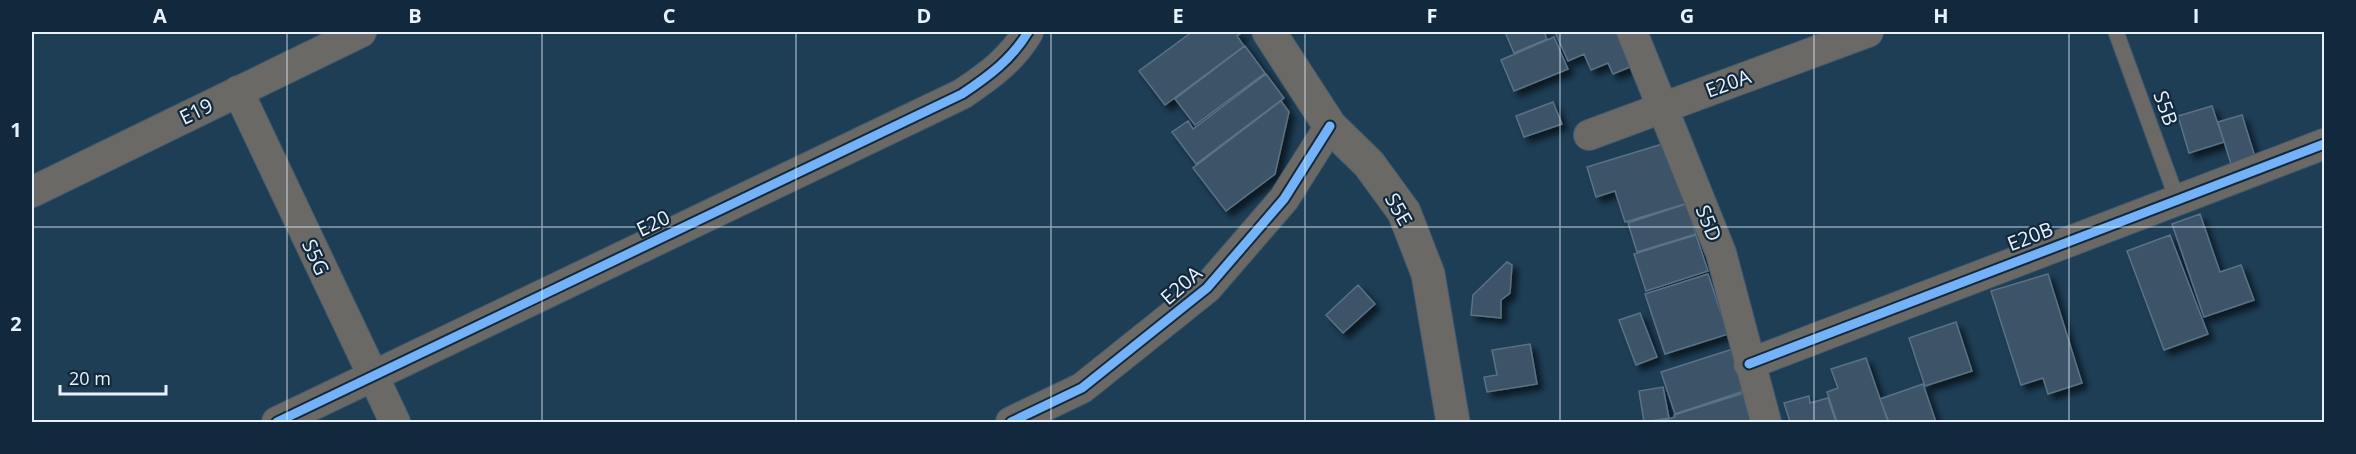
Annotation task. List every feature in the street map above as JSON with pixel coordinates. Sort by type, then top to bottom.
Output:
[{"type":"street","name":"E19","points":[[32,192],[361,32]]},
{"type":"street","name":"E20","points":[[277,423],[962,94],[995,72],[1020,45],[1028,32]]},
{"type":"street","name":"S5E","points":[[1269,32],[1330,126],[1369,164],[1404,212],[1428,274],[1453,423]]},
{"type":"street","name":"S5D","points":[[1632,32],[1721,253],[1766,423]]},
{"type":"street","name":"E20A","points":[[1589,135],[1868,32]]},
{"type":"street","name":"S5G","points":[[238,91],[395,423]]},
{"type":"street","name":"E20A","points":[[1011,423],[1082,388],[1207,288],[1284,199],[1330,126]]},
{"type":"street","name":"E20B","points":[[1749,364],[2325,144]]},
{"type":"lane","name":"S5B","points":[[2116,32],[2177,199]]},
{"type":"building","points":[[1192,32],[1243,32],[1237,36],[1244,46],[1165,105],[1139,71]]},
{"type":"building","points":[[1505,32],[1544,32],[1547,39],[1514,53]]},
{"type":"building","points":[[1555,32],[1623,32],[1637,64],[1613,74],[1608,63],[1591,70],[1584,54],[1568,61]]},
{"type":"building","points":[[1554,37],[1568,69],[1514,91],[1501,60]]},
{"type":"building","points":[[1245,46],[1265,73],[1195,125],[1175,99]]},
{"type":"building","points":[[1266,74],[1284,98],[1196,164],[1172,132],[1188,121],[1193,129]]},
{"type":"building","points":[[1281,101],[1289,112],[1275,174],[1226,211],[1193,168]]},
{"type":"building","points":[[1553,102],[1562,124],[1524,137],[1516,116]]},
{"type":"building","points":[[2212,106],[2224,142],[2189,153],[2178,116]]},
{"type":"building","points":[[2242,115],[2255,157],[2231,164],[2218,122]]},
{"type":"building","points":[[1669,142],[1688,203],[1625,222],[1615,191],[1596,197],[1587,167]]},
{"type":"building","points":[[1686,204],[1696,234],[1637,252],[1628,223]]},
{"type":"building","points":[[2200,214],[2220,272],[2241,265],[2254,300],[2204,317],[2172,224]]},
{"type":"building","points":[[1696,235],[1708,271],[1646,291],[1634,254]]},
{"type":"building","points":[[2170,235],[2208,334],[2164,350],[2127,251]]},
{"type":"building","points":[[1507,262],[1512,265],[1510,293],[1501,300],[1501,318],[1471,315],[1473,295]]},
{"type":"building","points":[[1708,274],[1728,334],[1665,354],[1645,294]]},
{"type":"building","points":[[2048,274],[2082,383],[2048,394],[2043,378],[2021,385],[1991,291]]},
{"type":"building","points":[[1358,285],[1375,304],[1343,333],[1326,315]]},
{"type":"building","points":[[1640,313],[1657,357],[1636,365],[1619,320]]},
{"type":"building","points":[[1956,322],[1972,371],[1925,386],[1909,338]]},
{"type":"building","points":[[1530,344],[1537,384],[1487,392],[1484,377],[1497,375],[1492,350]]},
{"type":"building","points":[[1736,348],[1750,389],[1675,414],[1661,372]]},
{"type":"building","points":[[1866,358],[1888,422],[1837,422],[1827,392],[1838,388],[1831,369]]},
{"type":"building","points":[[1923,384],[1936,422],[1889,422],[1880,399]]},
{"type":"building","points":[[1663,387],[1669,418],[1644,422],[1639,391]]},
{"type":"building","points":[[1747,392],[1756,422],[1658,422],[1675,417],[1674,415]]},
{"type":"building","points":[[1809,396],[1810,403],[1828,398],[1836,422],[1790,422],[1784,403]]},
{"type":"cycle path","points":[[277,422],[962,94],[981,81],[1015,51],[1028,32]]},
{"type":"cycle path","points":[[1011,422],[1082,388],[1207,288],[1284,199],[1330,126]]},
{"type":"cycle path","points":[[1749,364],[2324,144]]}]
